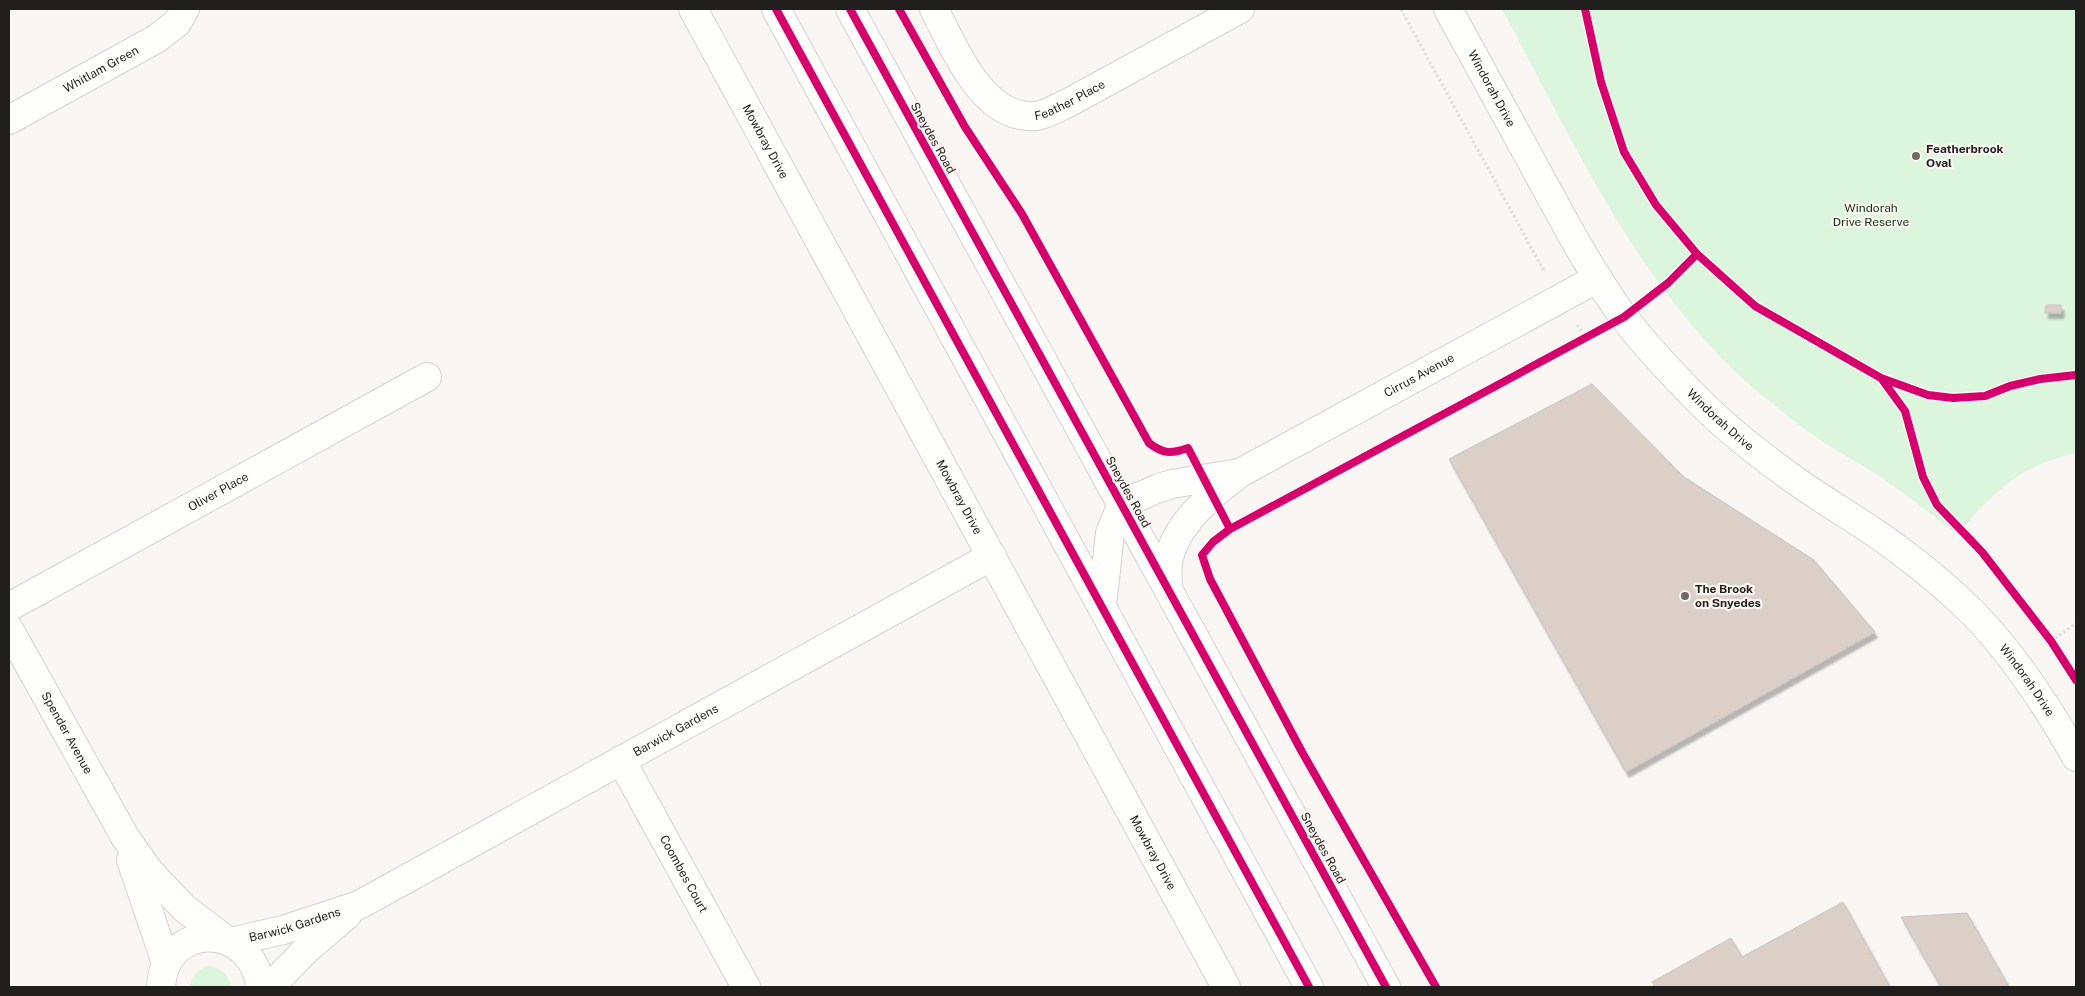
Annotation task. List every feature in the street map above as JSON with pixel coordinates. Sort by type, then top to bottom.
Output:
[{"type":"street","name":"Whitlam Green","points":[[9,120],[156,39],[177,23],[185,9]]},
{"type":"street","name":"Mowbray Drive","points":[[692,9],[1226,987]]},
{"type":"street","points":[[776,9],[1309,987]]},
{"type":"street","name":"Sneydes Road","points":[[850,9],[1386,987]]},
{"type":"street","name":"Feather Place","points":[[934,9],[962,61],[986,96],[1010,113],[1024,116],[1038,116],[1068,103],[1240,9]]},
{"type":"street","name":"Windorah Drive","points":[[1448,9],[1563,219],[1598,278],[1624,316],[1666,367],[1744,441],[1795,480],[1899,550],[1975,615],[2038,696],[2076,757]]},
{"type":"street","name":"Cirrus Avenue","points":[[1168,590],[1168,563],[1178,537],[1201,507],[1240,473],[1598,278]]},
{"type":"street","name":"Oliver Place","points":[[9,607],[427,377]]},
{"type":"street","name":"Cirrus Avenue","points":[[1122,504],[1172,484],[1240,473]]},
{"type":"street","points":[[1102,606],[1110,533],[1122,504]]},
{"type":"street","name":"Barwick Gardens","points":[[160,977],[176,950],[190,941],[208,937],[229,941],[283,930],[359,905],[992,556]]},
{"type":"street","name":"Spender Avenue","points":[[9,629],[125,837],[149,871],[184,908],[238,946],[250,957],[257,971],[260,987]]},
{"type":"street","name":"Coombes Court","points":[[622,760],[746,987]]},
{"type":"street","name":"Spender Avenue","points":[[125,837],[160,977]]},
{"type":"street","name":"Barwick Gardens","points":[[270,987],[307,949],[359,905]]},
{"type":"path","points":[[1401,9],[1559,299],[1586,337]]},
{"type":"path","points":[[2051,641],[2076,624]]},
{"type":"green space","name":"Windorah Drive Reserve","points":[[1502,9],[2076,9],[2076,453],[2038,465],[2009,482],[1957,534],[1885,480],[1822,441],[1791,418],[1751,386],[1710,346],[1674,303],[1641,257],[1610,209],[1582,160]]},
{"type":"green space","points":[[210,966],[224,973],[229,979],[231,987],[190,987],[196,973]]},
{"type":"building","points":[[2046,305],[2061,305],[2061,313],[2045,313]]},
{"type":"building","name":"The Brook on Snyedes","points":[[1592,384],[1684,477],[1814,560],[1875,632],[1626,772],[1449,459]]},
{"type":"building","points":[[1843,902],[1890,987],[1655,987],[1652,982],[1731,938],[1742,957]]},
{"type":"building","points":[[1967,913],[2009,987],[1941,987],[1901,917]]},
{"type":"cycle path","points":[[776,9],[1309,987]]},
{"type":"cycle path","points":[[850,9],[1386,987]]},
{"type":"cycle path","points":[[899,9],[965,127],[1022,214],[1149,443],[1167,452],[1188,448],[1230,529],[1213,542],[1202,555],[1210,579],[1302,752],[1436,987]]},
{"type":"cycle path","points":[[1585,9],[1601,82],[1624,152],[1656,205],[1697,254],[1755,306],[1881,378],[1928,395],[1953,398],[1985,396],[2010,386],[2040,379],[2076,375]]},
{"type":"cycle path","points":[[1230,529],[1624,317],[1668,283],[1697,254]]},
{"type":"cycle path","points":[[1881,378],[1905,411],[1923,477],[1937,505],[1982,552],[2051,641],[2076,680]]},
{"type":"place","name":"Featherbrook Oval","points":[[1916,156]]},
{"type":"place","name":"The Brook on Snyedes","points":[[1685,596]]}]
